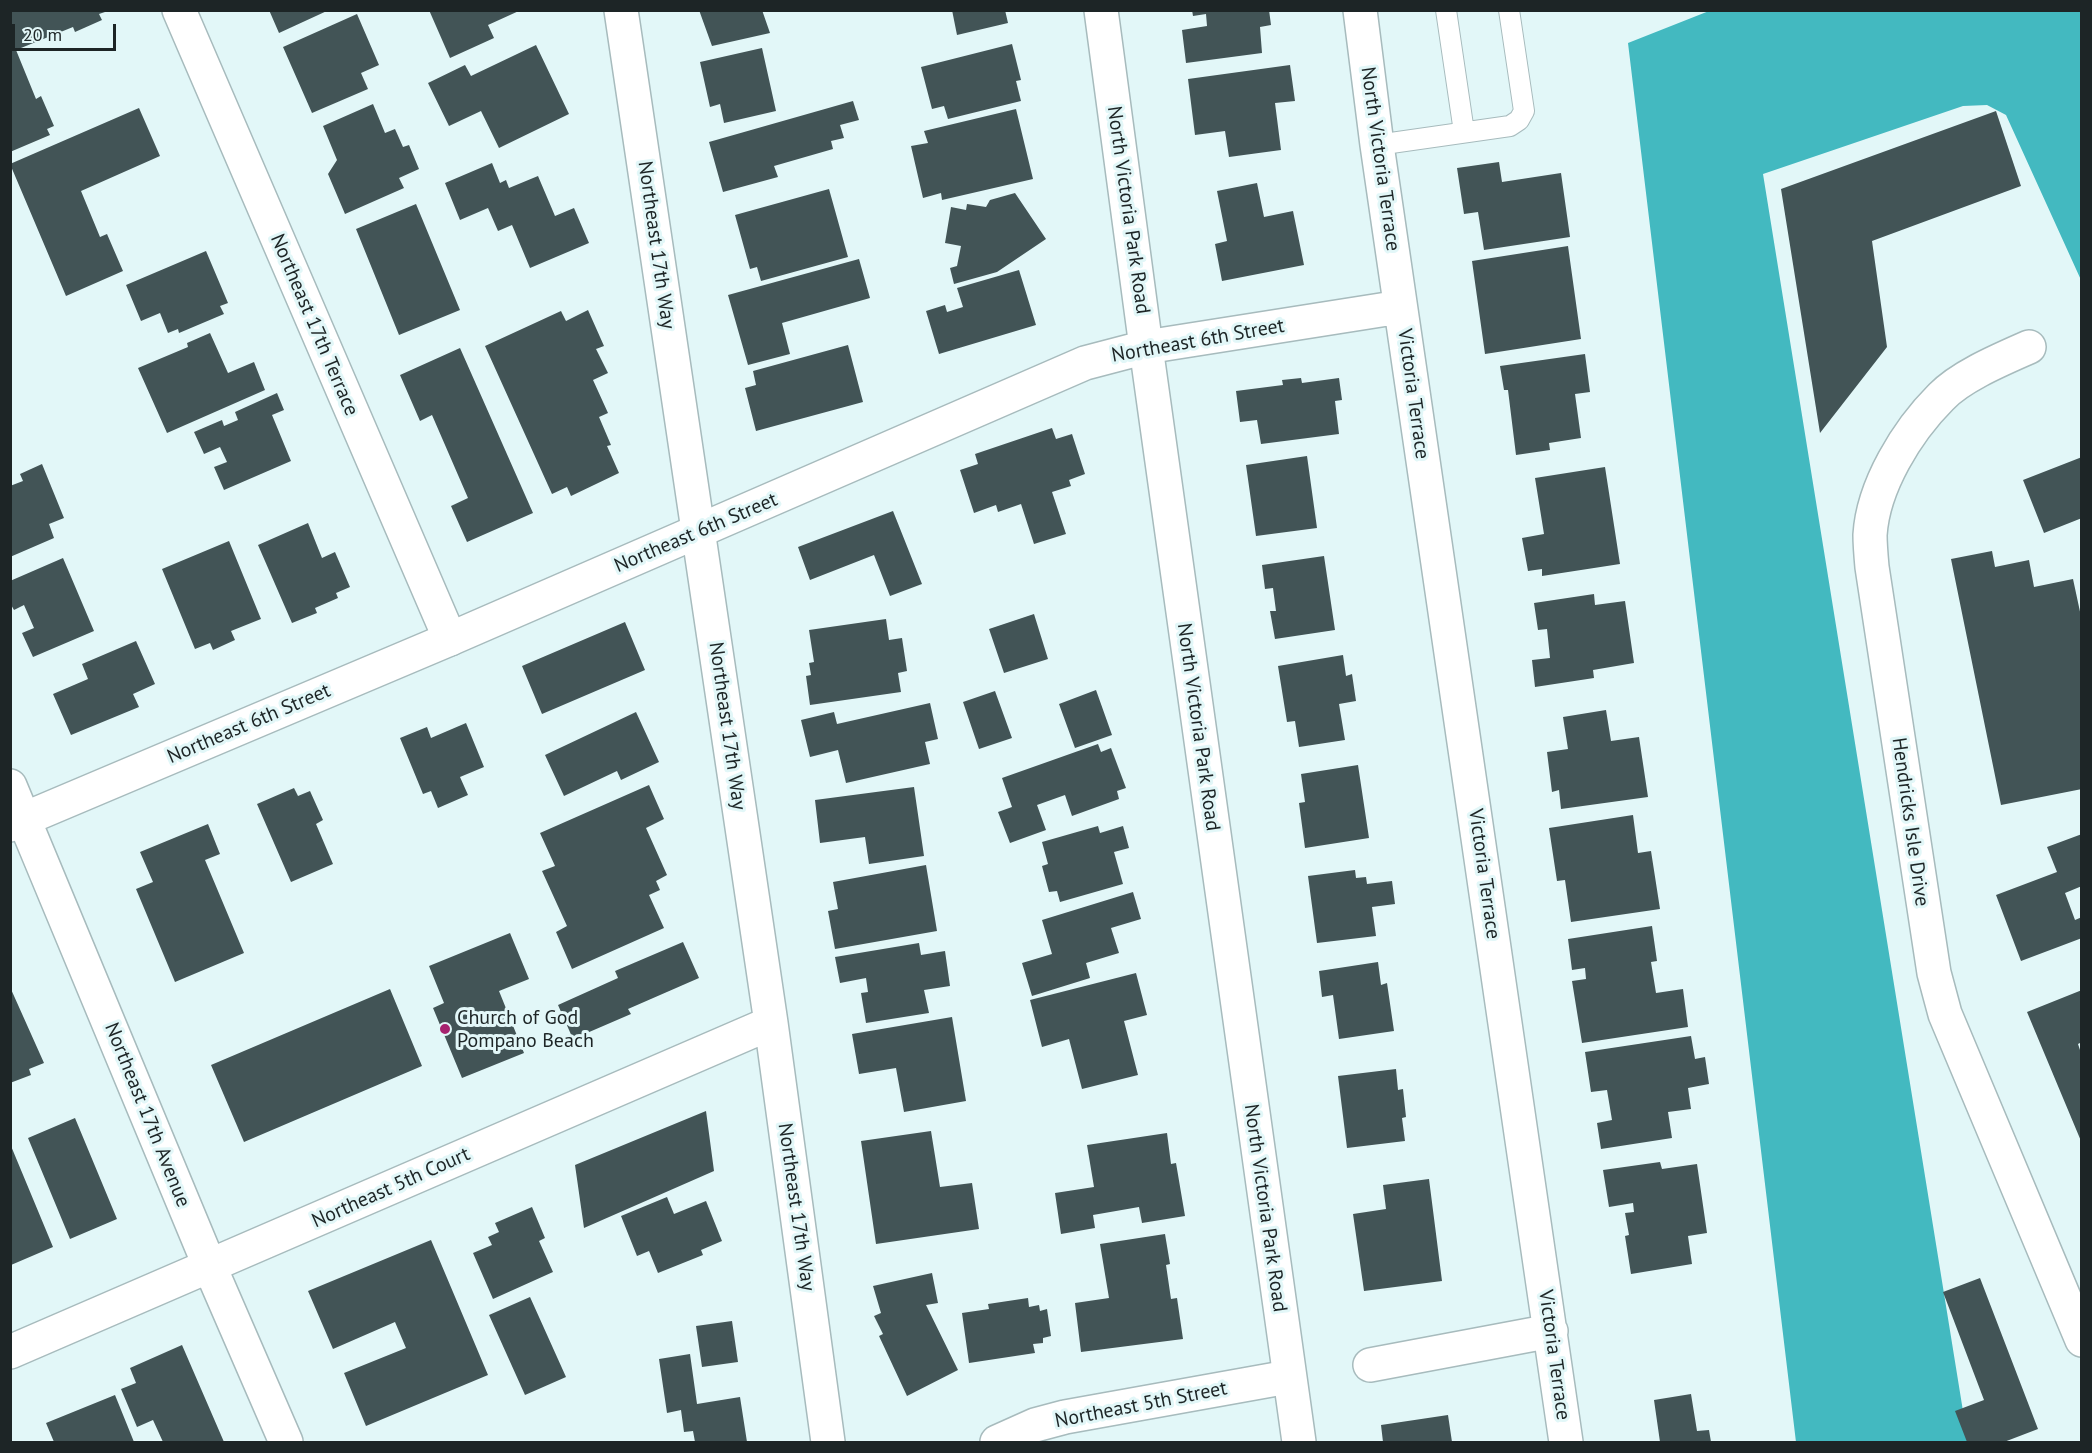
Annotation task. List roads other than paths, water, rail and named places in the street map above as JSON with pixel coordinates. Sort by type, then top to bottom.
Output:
[{"type":"street","name":"Northeast 17th Terrace","points":[[178,10],[450,639]]},
{"type":"street","name":"Northeast 17th Way","points":[[621,10],[771,1023],[828,1443]]},
{"type":"street","name":"North Victoria Park Road","points":[[1101,10],[1288,1377],[1299,1443]]},
{"type":"street","name":"North Victoria Terrace","points":[[1360,10],[1400,307]]},
{"type":"street","name":"Northeast 6th Street","points":[[17,822],[450,639],[1085,363],[1146,347],[1400,307]]},
{"type":"street","name":"Victoria Terrace","points":[[1400,307],[1566,1443]]},
{"type":"street","name":"Hendricks Isle Drive","points":[[2029,347],[1981,370],[1941,396],[1904,444],[1885,477],[1875,506],[1870,535],[1872,567],[1934,973],[1945,1014],[2082,1340]]},
{"type":"street","name":"Northeast 17th Avenue","points":[[10,786],[17,822],[286,1443]]},
{"type":"street","name":"Northeast 5th Court","points":[[10,1352],[771,1023]]},
{"type":"street","points":[[1370,1365],[1551,1331]]},
{"type":"street","name":"Northeast 5th Street","points":[[997,1443],[1035,1425],[1065,1417],[1288,1377]]},
{"type":"lane","points":[[1446,10],[1464,132]]},
{"type":"lane","points":[[1377,145],[1510,126],[1519,120],[1524,111],[1509,10]]},
{"type":"water","points":[[1709,11],[2081,11],[2081,280],[2006,115],[1987,105],[1963,106],[1763,174],[1968,1442],[1796,1442],[1628,43]]},
{"type":"place","name":"Church of God Pompano Beach","points":[[445,1029]]}]
